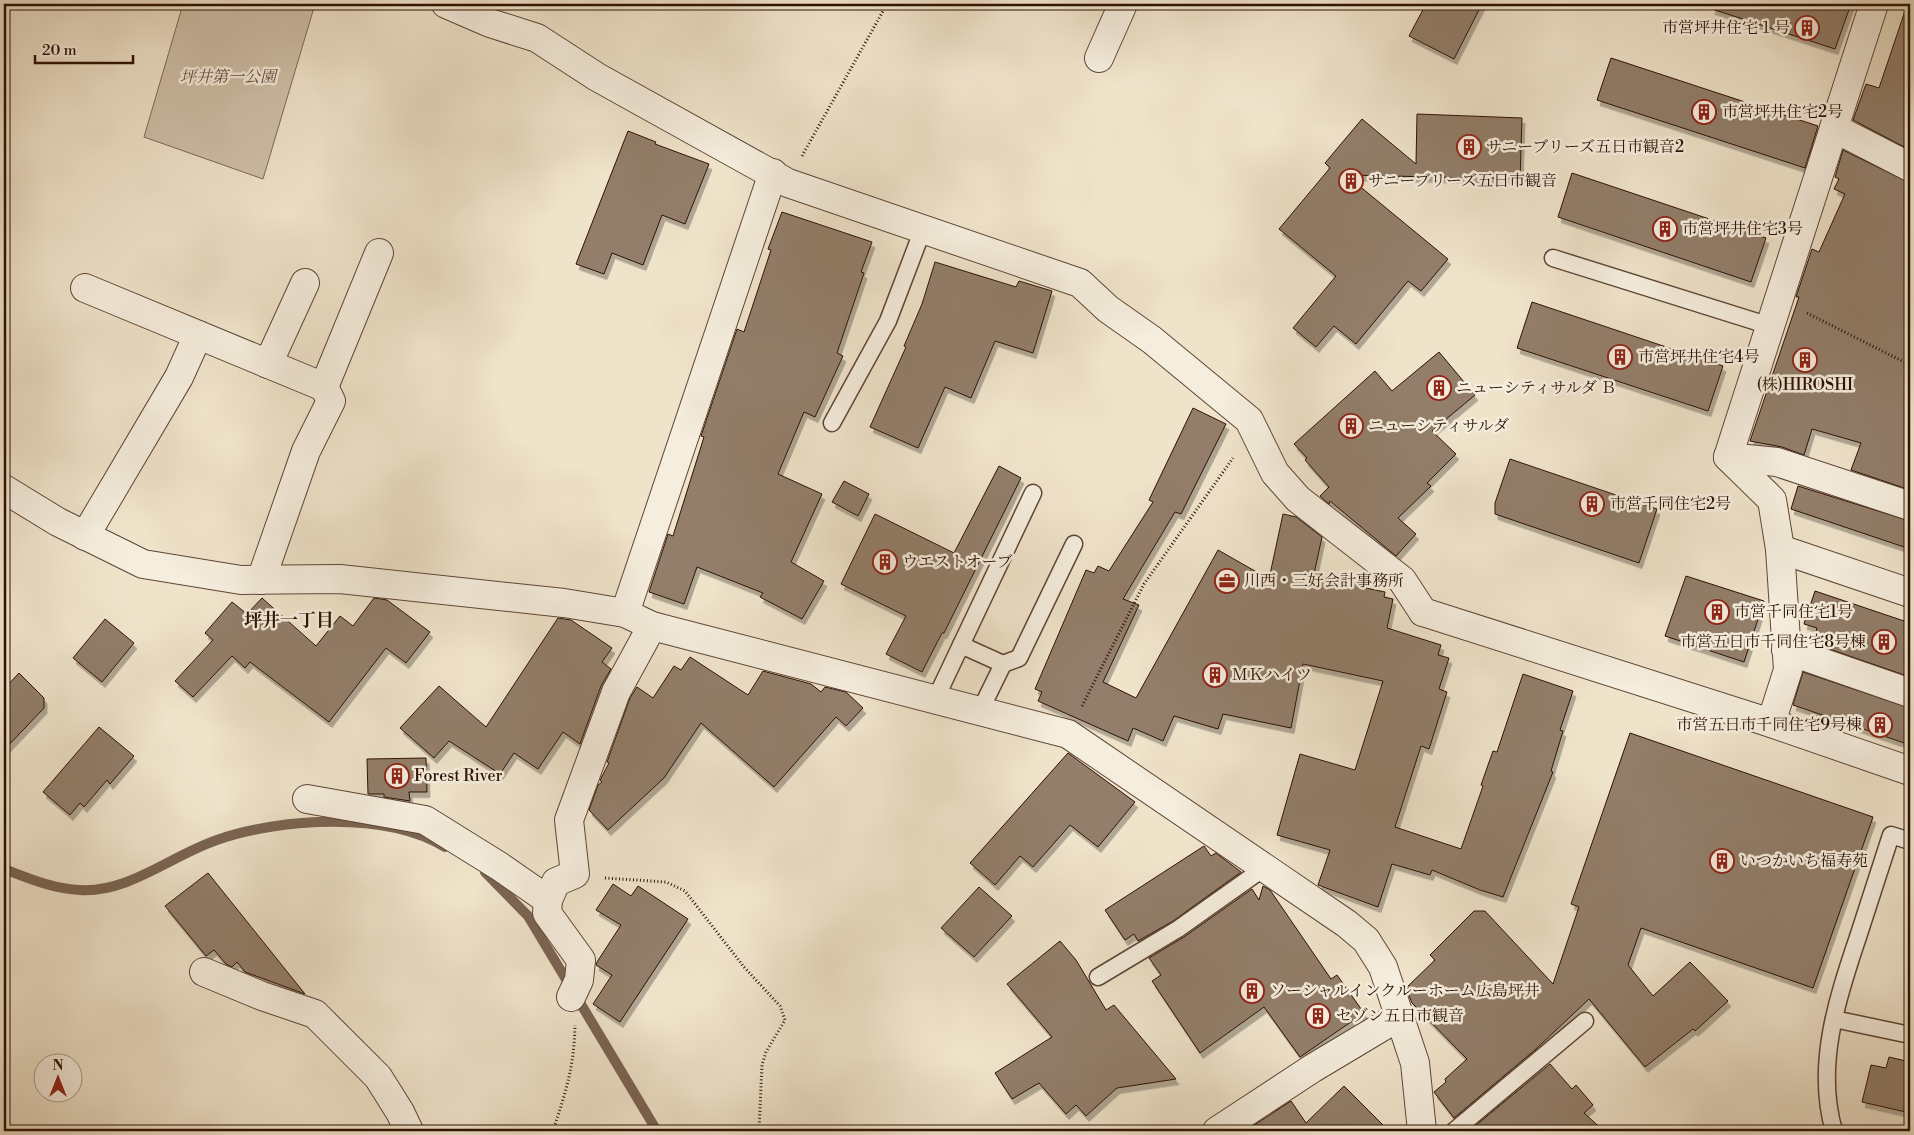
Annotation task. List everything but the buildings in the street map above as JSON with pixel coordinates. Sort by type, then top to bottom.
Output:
[{"type":"street","points":[[446,4],[490,23],[537,38],[597,77],[781,178],[1080,283],[1108,308],[1152,340],[1249,420],[1275,474],[1298,499],[1402,580],[1423,612],[1771,723],[1910,771]]},
{"type":"street","points":[[1099,58],[1122,4]]},
{"type":"street","points":[[1728,457],[1874,4]]},
{"type":"street","points":[[1834,128],[1910,167]]},
{"type":"street","points":[[625,613],[781,178]]},
{"type":"street","points":[[324,387],[379,253]]},
{"type":"street","points":[[268,364],[305,282]]},
{"type":"street","points":[[85,288],[324,387],[332,401],[306,451],[261,580]]},
{"type":"street","points":[[84,536],[179,377],[198,335]]},
{"type":"street","points":[[1728,457],[1772,500],[1780,549],[1788,670],[1771,723]]},
{"type":"street","points":[[1728,457],[1778,462],[1910,506]]},
{"type":"street","points":[[4,489],[84,536],[142,564],[241,580],[340,579],[564,603],[625,613],[652,626],[1068,734],[1347,924],[1366,940],[1383,966],[1415,1063],[1422,1131]]},
{"type":"street","points":[[1780,549],[1910,593]]},
{"type":"street","points":[[575,989],[581,960],[547,913],[548,900],[556,882],[575,874],[569,820],[616,692],[652,626]]},
{"type":"street","points":[[1786,650],[1910,693]]},
{"type":"street","points":[[307,799],[424,820],[499,866],[548,900]]},
{"type":"street","points":[[204,972],[262,996],[315,1014],[378,1077],[400,1112],[409,1131]]},
{"type":"street","points":[[1216,1131],[1313,1068],[1400,1016]]},
{"type":"lane","points":[[832,423],[888,321],[923,229]]},
{"type":"lane","points":[[1553,258],[1770,326]]},
{"type":"lane","points":[[935,700],[1033,493]]},
{"type":"lane","points":[[961,645],[1002,664],[1019,658],[1074,544]]},
{"type":"lane","points":[[980,711],[1002,664]]},
{"type":"lane","points":[[1833,1130],[1827,1110],[1826,1057],[1838,996],[1891,835],[1910,841]]},
{"type":"lane","points":[[1098,977],[1178,929],[1264,868]]},
{"type":"lane","points":[[1834,1019],[1910,1035]]},
{"type":"lane","points":[[1454,1131],[1585,1021]]},
{"type":"path","points":[[781,178],[887,4]]},
{"type":"path","points":[[1780,299],[1910,365]]},
{"type":"path","points":[[1068,734],[1144,584],[1254,429]]},
{"type":"path","points":[[575,874],[666,882],[685,891],[745,968],[780,1006],[785,1020],[766,1052],[762,1065],[759,1131]]},
{"type":"path","points":[[553,1131],[569,1082],[574,1056],[575,989]]},
{"type":"green space","name":"坪井第一公園","points":[[183,4],[315,4],[263,179],[144,137]]},
{"type":"waterway","points":[[4,869],[60,888],[98,889],[116,886],[217,840],[271,827],[301,823],[364,823],[421,835],[445,847]]},
{"type":"waterway","points":[[485,872],[528,916],[657,1131]]},
{"type":"place","name":"市営坪井住宅１号","points":[[1807,28]]},
{"type":"place","name":"市営坪井住宅2号","points":[[1704,112]]},
{"type":"place","name":"サニーブリーズ五日市観音2","points":[[1469,147]]},
{"type":"place","name":"サニーブリーズ五日市観音","points":[[1351,181]]},
{"type":"place","name":"市営坪井住宅3号","points":[[1665,229]]},
{"type":"place","name":"市営坪井住宅4号","points":[[1620,357]]},
{"type":"place","name":"(株)HIROSHI","points":[[1805,360]]},
{"type":"place","name":"ニューシティサルダ Ｂ","points":[[1439,388]]},
{"type":"place","name":"ニューシティサルダ","points":[[1351,426]]},
{"type":"place","name":"市営千同住宅2号","points":[[1592,504]]},
{"type":"place","name":"ウエストオーブ","points":[[885,562]]},
{"type":"place","name":"川西・三好会計事務所","points":[[1227,581]]},
{"type":"place","name":"市営千同住宅1号","points":[[1717,612]]},
{"type":"place","name":"市営五日市千同住宅8号棟","points":[[1884,642]]},
{"type":"place","name":"ＭＫハイツ","points":[[1215,675]]},
{"type":"place","name":"市営五日市千同住宅9号棟","points":[[1880,725]]},
{"type":"place","name":"Forest River","points":[[397,776]]},
{"type":"place","name":"いつかいち福寿苑","points":[[1722,861]]},
{"type":"place","name":"ソーシャルインクルーホーム広島坪井","points":[[1252,991]]},
{"type":"place","name":"セゾン五日市観音","points":[[1318,1016]]},
{"type":"district","name":"坪井一丁目","points":[[289,620]]}]
